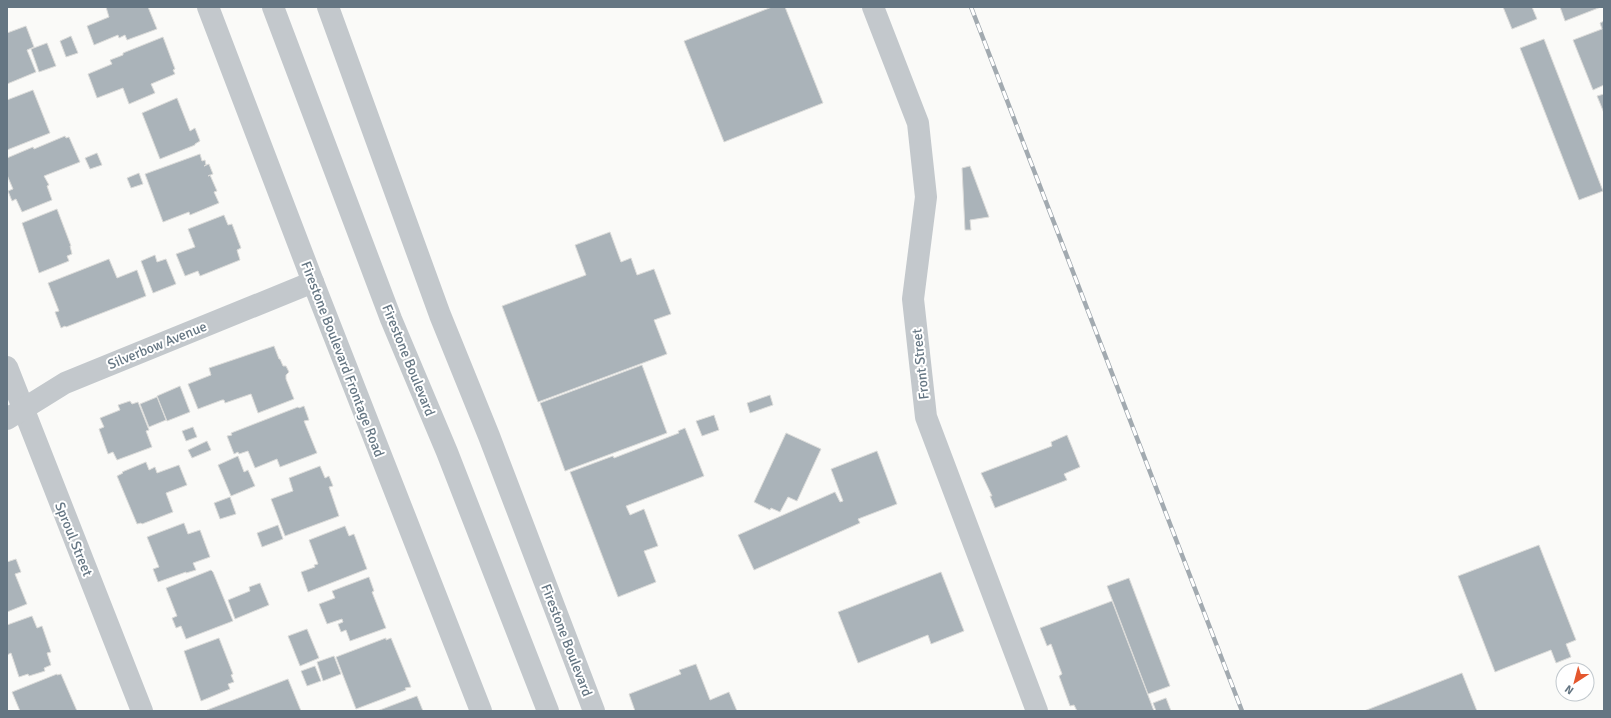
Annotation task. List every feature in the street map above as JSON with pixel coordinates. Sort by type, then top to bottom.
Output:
[{"type":"street","name":"Firestone Boulevard Frontage Road","points":[[208,7],[313,282],[481,711]]},
{"type":"street","name":"Firestone Boulevard","points":[[273,7],[392,319],[447,452],[548,711]]},
{"type":"street","name":"Firestone Boulevard","points":[[328,7],[440,315],[594,711]]},
{"type":"street","name":"Front Street","points":[[874,7],[918,123],[926,197],[913,299],[926,417],[1037,711]]},
{"type":"street","name":"Silverbow Avenue","points":[[15,414],[65,383],[313,282]]},
{"type":"street","name":"Sproul Street","points":[[7,368],[15,414],[142,711]]},
{"type":"building","points":[[106,7],[148,7],[157,29],[127,40],[125,35],[119,38],[118,35],[94,45],[87,26],[109,17]]},
{"type":"building","points":[[772,7],[785,7],[823,103],[724,142],[684,41]]},
{"type":"building","points":[[1503,7],[1532,7],[1537,19],[1512,29]]},
{"type":"building","points":[[1560,7],[1601,7],[1565,21]]},
{"type":"building","points":[[1604,21],[1604,85],[1593,90],[1573,40],[1602,29],[1600,23]]},
{"type":"building","points":[[26,26],[34,47],[27,50],[36,72],[7,84],[7,33]]},
{"type":"building","points":[[71,36],[78,53],[66,57],[60,41]]},
{"type":"building","points":[[163,37],[175,69],[173,70],[175,74],[151,84],[155,93],[129,104],[123,88],[97,98],[88,74],[112,64],[110,60],[123,55],[123,53]]},
{"type":"building","points":[[1544,39],[1603,191],[1579,200],[1520,48]]},
{"type":"building","points":[[47,43],[56,66],[39,72],[31,49]]},
{"type":"building","points":[[33,90],[50,133],[7,150],[7,100]]},
{"type":"building","points":[[1604,94],[1604,113],[1597,96]]},
{"type":"building","points":[[177,98],[190,131],[195,128],[200,141],[195,145],[160,159],[142,113]]},
{"type":"building","points":[[65,136],[66,138],[69,137],[80,162],[44,176],[49,185],[47,186],[52,200],[22,212],[16,199],[12,201],[8,191],[13,189],[7,175],[7,158]]},
{"type":"building","points":[[97,153],[102,165],[90,169],[85,158]]},
{"type":"building","points":[[200,154],[202,161],[205,160],[206,165],[204,166],[209,164],[213,174],[210,175],[217,191],[214,192],[219,203],[190,215],[189,212],[163,222],[145,174]]},
{"type":"building","points":[[970,166],[989,217],[970,220],[971,230],[965,230],[962,168]]},
{"type":"building","points":[[139,173],[143,184],[131,188],[127,178]]},
{"type":"building","points":[[57,209],[71,246],[72,254],[67,256],[69,261],[39,273],[22,223]]},
{"type":"building","points":[[224,215],[228,225],[232,224],[241,248],[237,250],[240,260],[200,276],[198,271],[185,276],[176,254],[195,247],[188,229]]},
{"type":"building","points":[[610,232],[621,262],[631,258],[637,275],[654,269],[671,314],[654,320],[667,354],[538,402],[502,306],[586,275],[575,245]]},
{"type":"building","points":[[155,255],[157,262],[166,259],[176,284],[153,293],[141,261]]},
{"type":"building","points":[[109,259],[117,278],[137,270],[146,296],[61,328],[55,312],[59,311],[48,283]]},
{"type":"building","points":[[274,346],[283,366],[286,366],[289,372],[286,375],[286,379],[294,399],[258,413],[251,394],[225,403],[224,400],[222,400],[198,409],[188,384],[211,375],[209,368]]},
{"type":"building","points":[[642,365],[667,433],[565,471],[540,403]]},
{"type":"building","points":[[180,386],[190,412],[167,421],[157,396]]},
{"type":"building","points":[[770,395],[773,405],[750,413],[747,403]]},
{"type":"building","points":[[157,397],[166,420],[149,427],[140,404]]},
{"type":"building","points":[[130,401],[132,404],[138,402],[149,430],[146,431],[152,447],[117,460],[113,452],[108,454],[99,429],[104,427],[100,418],[120,410],[118,405]]},
{"type":"building","points":[[304,406],[309,420],[304,421],[317,453],[280,467],[277,459],[255,468],[248,451],[234,454],[227,436],[232,435],[231,433]]},
{"type":"building","points":[[714,415],[719,430],[702,436],[696,421]]},
{"type":"building","points":[[193,427],[197,437],[186,441],[182,431]]},
{"type":"building","points":[[685,428],[704,476],[626,506],[630,515],[644,509],[658,546],[644,551],[656,582],[618,597],[570,472],[613,456],[614,458],[679,433],[678,431]]},
{"type":"building","points":[[786,433],[821,449],[797,501],[788,497],[780,512],[771,508],[770,510],[754,502]]},
{"type":"building","points":[[1067,435],[1080,467],[1064,474],[1067,480],[995,508],[990,496],[992,496],[981,473],[1052,446],[1051,442]]},
{"type":"building","points":[[207,441],[211,450],[192,458],[188,450]]},
{"type":"building","points":[[877,451],[897,504],[858,519],[860,523],[754,570],[738,535],[835,492],[840,502],[843,501],[831,469]]},
{"type":"building","points":[[238,456],[244,472],[248,470],[255,486],[231,496],[218,465]]},
{"type":"building","points":[[146,462],[149,470],[155,467],[157,473],[179,465],[187,485],[166,493],[173,512],[142,524],[137,524],[117,476],[123,473],[122,472]]},
{"type":"building","points":[[320,466],[325,478],[329,476],[333,486],[329,487],[339,516],[285,536],[271,499],[293,491],[289,478]]},
{"type":"building","points":[[230,497],[236,514],[220,519],[214,503]]},
{"type":"building","points":[[184,523],[188,534],[200,530],[210,557],[193,563],[196,570],[158,582],[153,569],[159,567],[147,537]]},
{"type":"building","points":[[278,525],[283,539],[262,547],[257,533]]},
{"type":"building","points":[[345,526],[349,536],[354,534],[367,569],[308,592],[301,572],[315,567],[314,565],[318,564],[309,540]]},
{"type":"building","points":[[1539,545],[1576,640],[1566,644],[1571,657],[1556,662],[1551,650],[1495,672],[1458,576]]},
{"type":"building","points":[[16,559],[21,572],[15,574],[27,604],[7,612],[7,562]]},
{"type":"building","points":[[211,570],[233,621],[186,639],[181,626],[176,628],[172,618],[177,616],[166,588]]},
{"type":"building","points":[[941,572],[964,631],[931,644],[928,635],[858,663],[838,612]]},
{"type":"building","points":[[369,577],[374,591],[372,592],[386,628],[350,641],[346,630],[341,632],[338,624],[343,622],[342,619],[327,624],[319,604],[335,598],[332,591]]},
{"type":"building","points":[[1129,578],[1170,686],[1148,694],[1107,586]]},
{"type":"building","points":[[260,583],[269,605],[235,619],[228,600],[250,591],[249,587]]},
{"type":"building","points":[[1112,601],[1154,711],[1077,711],[1074,705],[1070,706],[1059,676],[1062,674],[1051,644],[1047,646],[1040,628]]},
{"type":"building","points":[[32,616],[37,628],[42,626],[51,652],[47,653],[51,665],[44,668],[45,671],[29,676],[28,674],[19,677],[11,653],[7,655],[7,625]]},
{"type":"building","points":[[307,629],[319,658],[300,666],[288,636]]},
{"type":"building","points":[[219,638],[233,674],[231,675],[234,682],[228,684],[230,689],[201,701],[184,651]]},
{"type":"building","points":[[386,638],[386,640],[391,638],[411,687],[405,688],[406,690],[356,709],[336,657]]},
{"type":"building","points":[[334,656],[341,674],[323,681],[317,662]]},
{"type":"building","points":[[696,664],[710,700],[729,692],[737,711],[635,711],[629,694],[681,674],[679,670]]},
{"type":"building","points":[[315,666],[321,681],[307,686],[301,671]]},
{"type":"building","points":[[1462,673],[1477,711],[1364,711]]},
{"type":"building","points":[[57,674],[61,674],[77,711],[20,711],[12,692]]},
{"type":"building","points":[[288,679],[301,711],[207,711],[207,710]]},
{"type":"building","points":[[417,696],[423,711],[377,711]]},
{"type":"building","points":[[1166,698],[1171,711],[1156,711],[1153,703]]},
{"type":"railway","points":[[971,7],[1242,711]]}]
